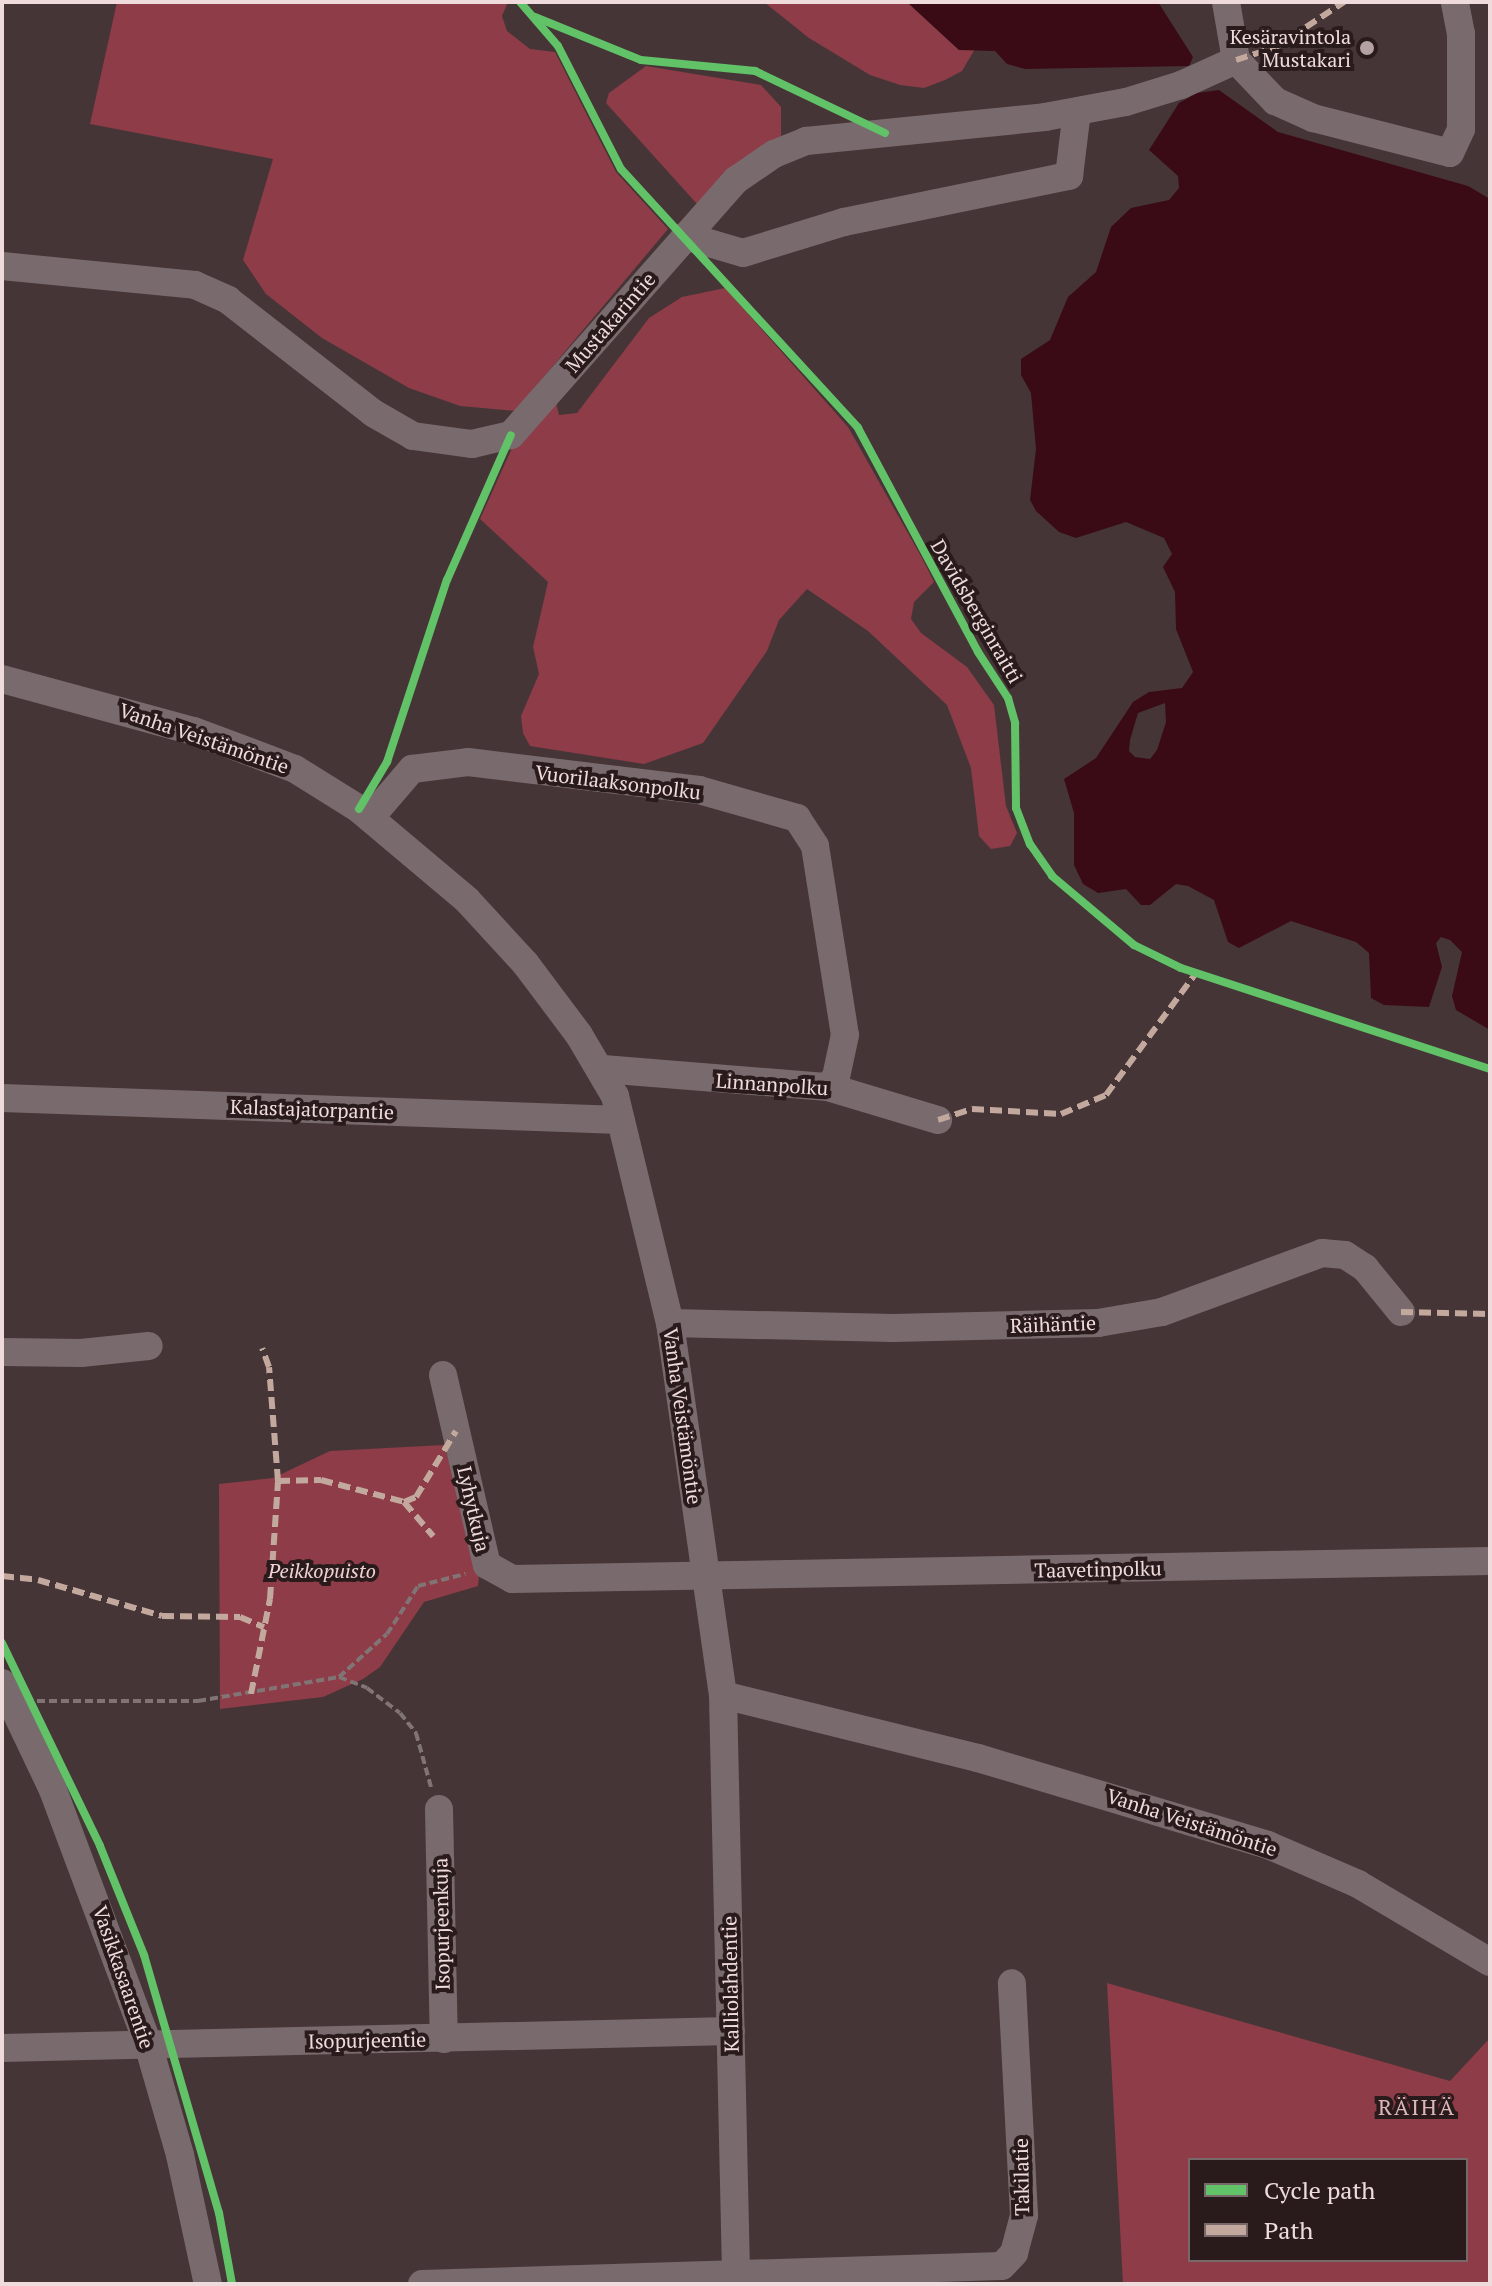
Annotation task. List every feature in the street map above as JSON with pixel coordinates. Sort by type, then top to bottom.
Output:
[{"type":"street","points":[[1226,2],[1236,60],[1275,101],[1313,118],[1450,153],[1461,129],[1461,34],[1455,2]]},
{"type":"street","name":"Mustakarintie","points":[[2,266],[195,285],[228,300],[373,413],[413,436],[472,444],[511,435],[736,180],[774,154],[806,141],[1077,111],[1196,79],[1236,60]]},
{"type":"street","points":[[685,236],[743,253],[844,222],[1069,176],[1077,111]]},
{"type":"street","name":"Vanha Veistämöntie","points":[[2,679],[194,731],[295,769],[370,818],[467,900],[525,963],[603,1069],[621,1120],[670,1323],[723,1695],[978,1758],[1268,1845],[1358,1884],[1490,1962]]},
{"type":"street","name":"Vuorilaaksonpolku","points":[[370,818],[412,769],[468,762],[699,790],[797,818],[815,846],[845,1035],[836,1077],[828,1087]]},
{"type":"street","name":"Linnanpolku","points":[[603,1069],[828,1087],[938,1120]]},
{"type":"street","name":"Kalastajatorpantie","points":[[2,1098],[621,1120]]},
{"type":"street","name":"Räihäntie","points":[[670,1323],[893,1328],[1098,1323],[1162,1312],[1322,1253],[1345,1255],[1365,1268],[1401,1312]]},
{"type":"street","points":[[2,1352],[81,1353],[149,1346]]},
{"type":"street","name":"Lyhytkuja","points":[[443,1375],[487,1565],[512,1579],[536,1582],[706,1577]]},
{"type":"street","name":"Taavetinpolku","points":[[706,1577],[1490,1561]]},
{"type":"street","name":"Vasikkasaarentie","points":[[17,1693],[148,2044],[180,2155],[208,2284]]},
{"type":"street","name":"Kalliolahdentie","points":[[723,1695],[736,2274]]},
{"type":"street","name":"Isopurjeenkuja","points":[[439,1809],[444,2039]]},
{"type":"street","name":"Takilatie","points":[[422,2284],[984,2269],[1002,2266],[1014,2253],[1024,2215],[1012,1983]]},
{"type":"street","name":"Isopurjeentie","points":[[2,2048],[731,2031]]},
{"type":"path","points":[[17,1693],[198,1701],[339,1677],[387,1634],[418,1586],[437,1577],[481,1573],[487,1565]]},
{"type":"path","points":[[339,1677],[383,1698],[416,1733],[439,1809]]},
{"type":"path","points":[[17,1693],[38,1714]]},
{"type":"green space","points":[[117,2],[508,2],[502,16],[507,31],[530,49],[555,52],[616,172],[668,229],[515,411],[460,406],[409,388],[322,338],[266,294],[243,260],[273,159],[90,124]]},
{"type":"green space","points":[[764,2],[907,2],[959,50],[975,49],[962,71],[945,80],[924,88],[900,85],[870,75],[809,38]]},
{"type":"green space","points":[[646,66],[761,85],[781,107],[781,137],[697,204],[606,103],[609,93]]},
{"type":"green space","points":[[725,288],[848,427],[922,558],[934,582],[914,602],[911,619],[921,633],[967,667],[994,705],[1006,806],[1017,833],[1010,846],[991,849],[979,836],[971,768],[947,705],[868,631],[807,589],[779,620],[767,651],[703,743],[644,764],[530,746],[523,733],[521,716],[539,674],[533,647],[548,582],[480,519],[512,448],[556,402],[559,415],[577,413],[649,318],[682,297]]},
{"type":"green space","name":"Peikkopuisto","points":[[444,1445],[480,1565],[478,1586],[424,1602],[380,1667],[363,1679],[323,1697],[220,1709],[219,1484],[273,1478],[330,1451]]},
{"type":"green space","points":[[1107,1983],[1450,2081],[1490,2038],[1490,2284],[1123,2284]]},
{"type":"shaded area","points":[[907,2],[1158,2],[1193,57],[1189,66],[1025,69],[1007,64],[995,51],[959,50]]},
{"type":"shaded area","points":[[1219,90],[1278,132],[1468,186],[1490,199],[1490,1030],[1456,1010],[1452,996],[1462,952],[1450,940],[1441,937],[1436,943],[1442,967],[1429,1007],[1384,1005],[1371,998],[1369,953],[1356,942],[1291,921],[1239,948],[1228,942],[1214,900],[1188,886],[1176,884],[1150,905],[1141,905],[1126,889],[1098,893],[1083,884],[1074,865],[1074,813],[1064,779],[1096,758],[1133,702],[1149,692],[1182,688],[1193,672],[1176,629],[1175,592],[1163,567],[1172,554],[1164,538],[1126,522],[1076,538],[1059,532],[1036,511],[1030,500],[1036,449],[1031,393],[1021,375],[1021,359],[1050,340],[1068,297],[1096,272],[1111,227],[1131,208],[1169,200],[1179,188],[1178,176],[1149,150],[1179,103],[1197,93]],"holes":[[[1165,703],[1166,722],[1157,750],[1150,759],[1135,757],[1129,751],[1138,713]]]},
{"type":"marked path","points":[[1236,60],[1276,47],[1344,2]]},
{"type":"marked path","points":[[938,1120],[972,1109],[1061,1114],[1106,1095],[1196,973]]},
{"type":"marked path","points":[[1401,1312],[1490,1314]]},
{"type":"marked path","points":[[251,1694],[270,1599],[278,1481],[269,1367],[262,1348]]},
{"type":"marked path","points":[[278,1481],[321,1480],[404,1502],[416,1497],[456,1431]]},
{"type":"marked path","points":[[404,1502],[433,1536]]},
{"type":"marked path","points":[[2,1576],[38,1580],[162,1616],[240,1617],[264,1627]]},
{"type":"cycle path","name":"Davidsberginraitti","points":[[520,2],[558,46],[621,169],[858,428],[978,652],[1008,698],[1015,723],[1016,808],[1030,844],[1052,876],[1134,945],[1181,968],[1490,1069]]},
{"type":"cycle path","points":[[535,17],[641,60],[755,71],[885,133]]},
{"type":"cycle path","points":[[359,809],[387,762],[447,580],[511,435]]},
{"type":"cycle path","points":[[2,1643],[100,1846],[144,1955],[219,2213],[232,2284]]},
{"type":"place","name":"Kesäravintola Mustakari","points":[[1367,48]]},
{"type":"district","name":"RÄIHÄ","points":[[1417,2107]]}]
